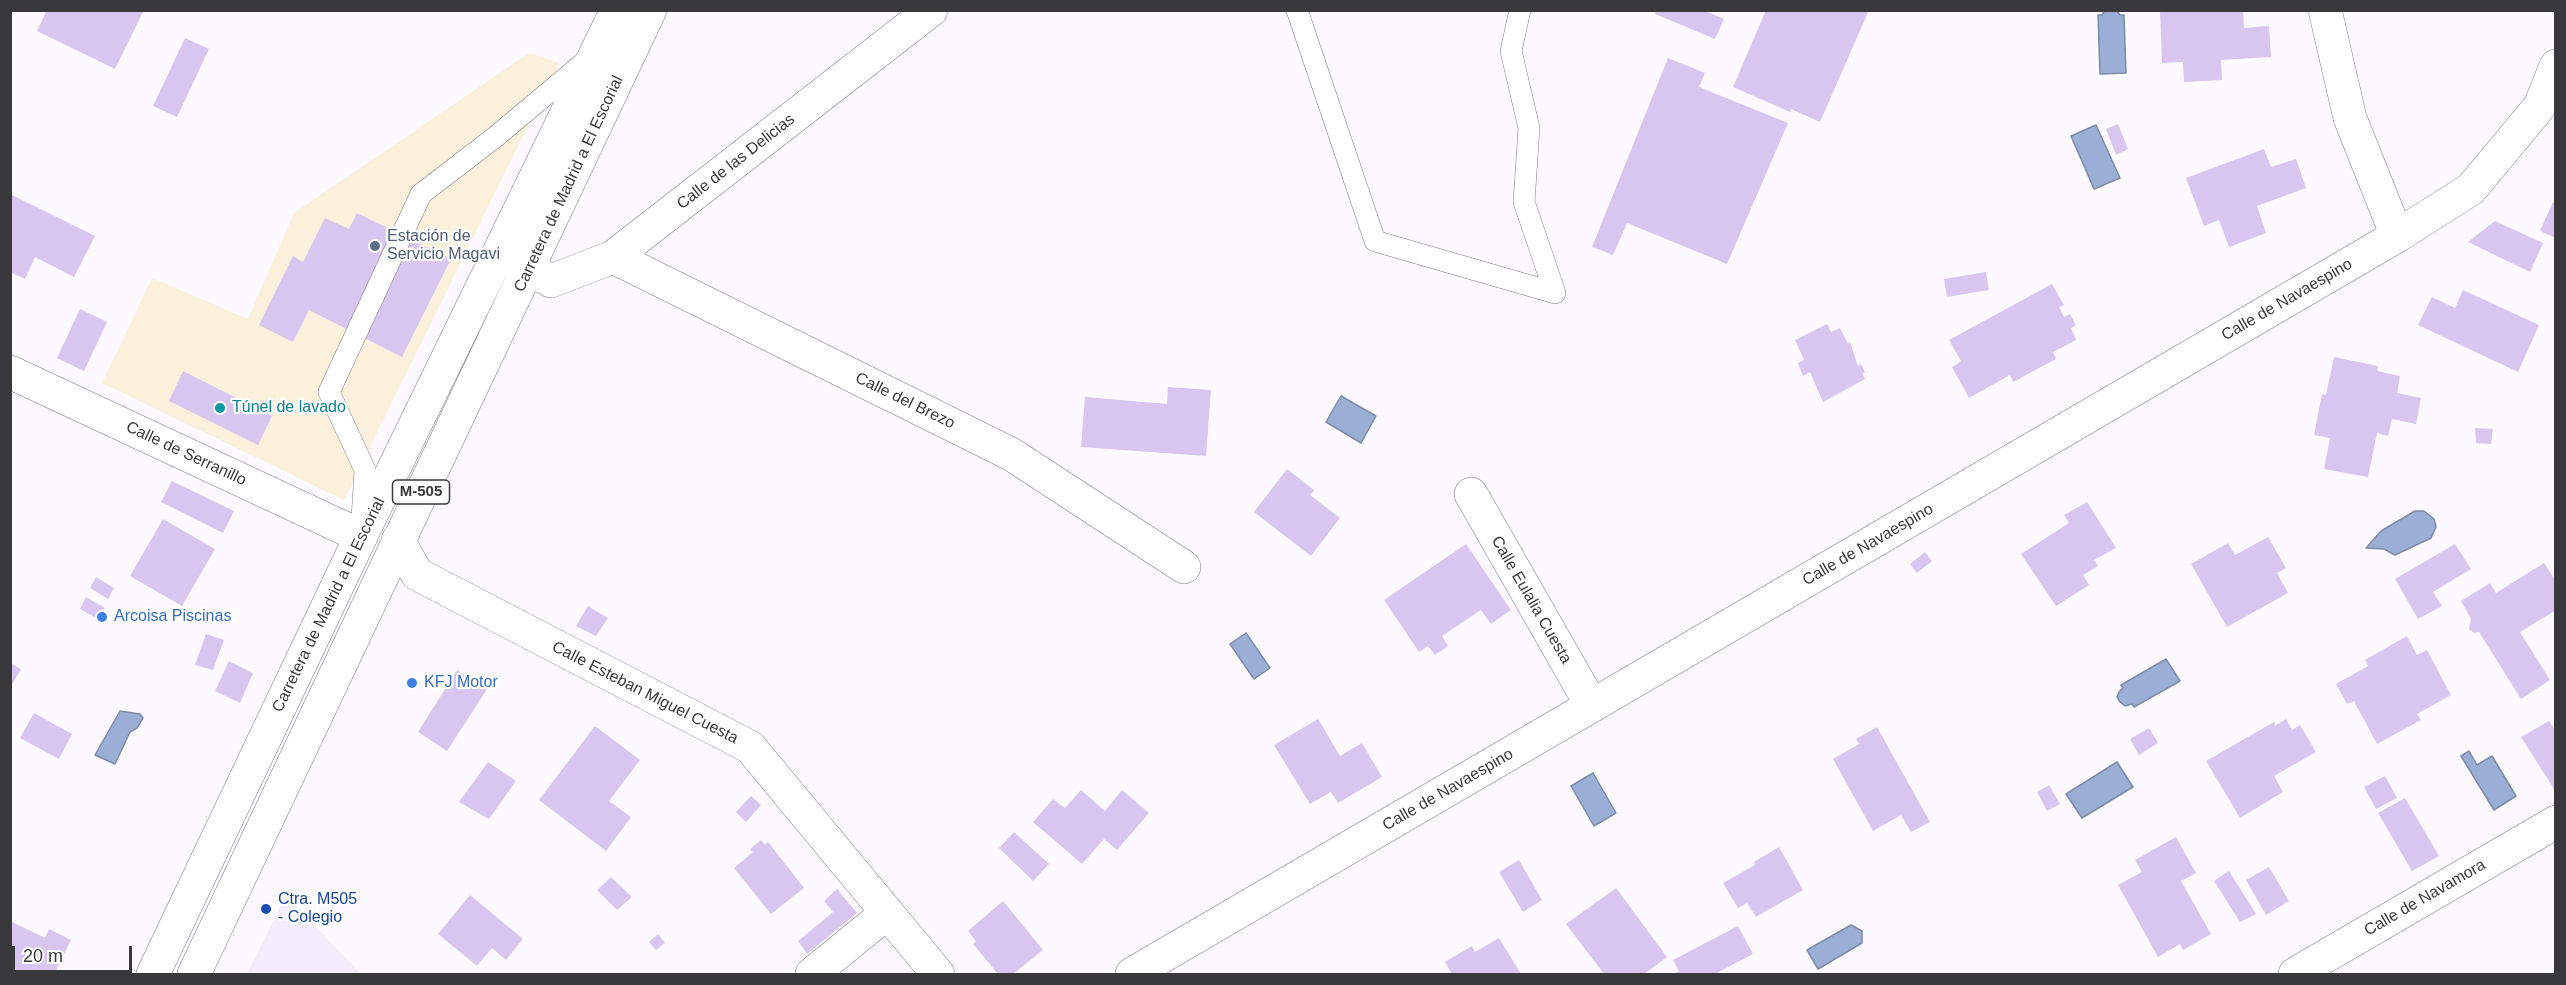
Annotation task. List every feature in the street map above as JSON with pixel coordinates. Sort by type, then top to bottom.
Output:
[{"type":"main road","name":"Carretera de Madrid a El Escorial","points":[[153,975],[361,536],[617,10]]},
{"type":"main road","name":"Carretera de Madrid a El Escorial","points":[[194,975],[650,10]]},
{"type":"main road","name":"Calle de las Delicias","points":[[529,269],[551,281],[613,256],[931,10]]},
{"type":"main road","points":[[2325,10],[2350,118],[2397,236]]},
{"type":"main road","name":"Calle de Navaespino","points":[[1132,975],[2397,236],[2471,189],[2540,106],[2556,66]]},
{"type":"main road","name":"Calle del Brezo","points":[[613,256],[1011,454],[1184,567]]},
{"type":"main road","name":"Calle de Serranillo","points":[[10,372],[361,536]]},
{"type":"main road","name":"Calle Eulalia Cuesta","points":[[1471,494],[1592,706]]},
{"type":"main road","name":"Calle Esteban Miguel Cuesta","points":[[398,540],[417,574],[750,747],[938,975]]},
{"type":"main road","name":"Calle de Navamora","points":[[2295,975],[2556,822]]},
{"type":"main road","points":[[812,975],[887,913]]},
{"type":"lane","points":[[1297,10],[1375,241],[1556,293],[1524,202],[1529,128],[1511,51],[1520,10]]},
{"type":"lane","points":[[361,536],[365,470],[329,393],[421,194],[494,138],[598,51]]},
{"type":"lane","points":[[207,975],[235,889]]},
{"type":"shaded area","name":"Estación de Servicio Magavi","points":[[529,53],[559,63],[344,500],[102,383],[152,278],[248,319],[294,213]]},
{"type":"shaded area","points":[[286,895],[361,974],[247,974]]},
{"type":"water","points":[[2105,10],[2117,11],[2120,15],[2124,15],[2126,73],[2100,74],[2098,15],[2102,15]]},
{"type":"water","points":[[2096,125],[2120,178],[2094,189],[2071,136]]},
{"type":"water","points":[[1341,396],[1376,416],[1361,443],[1326,422]]},
{"type":"water","points":[[2415,511],[2424,511],[2434,519],[2436,527],[2431,538],[2395,555],[2384,549],[2366,548],[2381,531]]},
{"type":"water","points":[[1246,633],[1270,668],[1254,679],[1230,644]]},
{"type":"water","points":[[2166,659],[2180,681],[2134,707],[2132,704],[2125,706],[2120,702],[2117,697],[2123,688],[2121,685]]},
{"type":"water","points":[[120,711],[140,714],[143,718],[137,728],[130,732],[115,764],[95,755]]},
{"type":"water","points":[[2469,751],[2477,765],[2492,756],[2516,796],[2494,810],[2461,756]]},
{"type":"water","points":[[2117,762],[2133,787],[2082,818],[2066,794]]},
{"type":"water","points":[[1593,773],[1616,813],[1594,826],[1571,786]]},
{"type":"water","points":[[1851,925],[1862,931],[1862,943],[1818,969],[1807,950]]},
{"type":"building","points":[[47,10],[144,10],[115,69],[37,31]]},
{"type":"building","points":[[1656,10],[1703,10],[1724,19],[1715,39],[1655,14]]},
{"type":"building","points":[[1766,10],[1869,10],[1820,122],[1791,109],[1790,112],[1733,87]]},
{"type":"building","points":[[2243,10],[2244,28],[2269,26],[2271,57],[2221,60],[2222,80],[2184,82],[2183,62],[2162,63],[2160,12]]},
{"type":"building","points":[[185,38],[209,49],[177,117],[153,106]]},
{"type":"building","points":[[1668,58],[1705,73],[1699,87],[1788,123],[1727,264],[1627,223],[1613,255],[1592,247]]},
{"type":"building","points":[[2118,124],[2128,149],[2116,155],[2106,129]]},
{"type":"building","points":[[2264,149],[2271,167],[2296,159],[2306,188],[2257,206],[2266,233],[2229,247],[2219,220],[2204,226],[2186,178]]},
{"type":"building","points":[[10,194],[95,236],[74,277],[35,257],[25,279],[10,272]]},
{"type":"building","points":[[2553,202],[2556,204],[2556,238],[2540,231]]},
{"type":"building","points":[[357,213],[451,259],[402,357],[309,310],[293,342],[259,325],[293,256],[303,262],[325,218],[349,229]]},
{"type":"building","points":[[2495,221],[2543,243],[2530,272],[2468,242]]},
{"type":"building","points":[[1986,272],[1989,290],[1947,297],[1944,279]]},
{"type":"building","points":[[2052,284],[2064,305],[2059,307],[2064,317],[2070,314],[2076,325],[2071,328],[2076,340],[2053,352],[2056,359],[2013,382],[2010,375],[1969,398],[1952,367],[1961,361],[1949,340]]},
{"type":"building","points":[[2463,290],[2539,325],[2518,372],[2418,325],[2432,297],[2455,308]]},
{"type":"building","points":[[80,309],[107,322],[84,371],[57,358]]},
{"type":"building","points":[[1827,324],[1831,332],[1840,328],[1848,344],[1850,342],[1858,366],[1861,364],[1865,372],[1863,374],[1865,379],[1823,402],[1810,372],[1803,376],[1798,363],[1804,360],[1795,340]]},
{"type":"building","points":[[2334,357],[2378,366],[2377,371],[2400,376],[2397,393],[2421,398],[2416,424],[2392,419],[2388,436],[2377,433],[2368,477],[2324,469],[2330,438],[2314,435],[2322,394],[2326,395]]},
{"type":"building","name":"Túnel de lavado","points":[[183,371],[272,416],[258,445],[169,401]]},
{"type":"building","points":[[1168,387],[1211,390],[1206,456],[1081,447],[1085,397],[1167,404]]},
{"type":"building","points":[[2475,428],[2493,429],[2491,444],[2476,443]]},
{"type":"building","points":[[1287,469],[1314,490],[1310,495],[1340,518],[1311,556],[1254,512]]},
{"type":"building","points":[[172,481],[234,511],[223,533],[161,502]]},
{"type":"building","points":[[2087,502],[2116,548],[2094,560],[2098,566],[2083,575],[2089,585],[2056,606],[2021,554],[2069,523],[2064,515]]},
{"type":"building","points":[[163,519],[215,549],[182,606],[130,576]]},
{"type":"building","points":[[2268,537],[2286,568],[2277,573],[2288,593],[2227,627],[2191,564],[2228,543],[2235,555]]},
{"type":"building","points":[[1466,544],[1511,610],[1491,624],[1481,610],[1442,636],[1448,646],[1435,655],[1428,646],[1419,652],[1384,600]]},
{"type":"building","points":[[2455,544],[2471,569],[2433,592],[2442,606],[2418,619],[2395,579]]},
{"type":"building","points":[[1925,552],[1932,561],[1917,573],[1910,564]]},
{"type":"building","points":[[2544,563],[2556,581],[2556,610],[2520,632],[2550,680],[2521,699],[2479,632],[2474,633],[2469,629],[2471,619],[2461,601],[2490,583],[2496,593]]},
{"type":"building","points":[[96,577],[114,588],[108,599],[90,588]]},
{"type":"building","points":[[86,597],[105,608],[98,619],[80,609]]},
{"type":"building","points":[[588,606],[608,618],[596,636],[576,626]]},
{"type":"building","points":[[206,634],[224,640],[213,670],[195,665]]},
{"type":"building","points":[[2407,636],[2417,655],[2427,650],[2451,695],[2417,714],[2421,720],[2377,744],[2354,701],[2347,704],[2336,684],[2368,666],[2365,660]]},
{"type":"building","points":[[229,661],[253,673],[240,703],[215,691]]},
{"type":"building","points":[[10,663],[21,669],[10,688]]},
{"type":"building","points":[[457,670],[487,689],[447,751],[418,732]]},
{"type":"building","points":[[34,713],[72,734],[59,759],[20,738]]},
{"type":"building","points":[[1318,719],[1340,756],[1362,743],[1382,777],[1338,803],[1331,792],[1310,804],[1274,745]]},
{"type":"building","points":[[2286,719],[2292,730],[2300,725],[2316,752],[2274,776],[2283,792],[2240,818],[2206,761],[2274,722],[2275,726]]},
{"type":"building","points":[[2549,721],[2556,731],[2554,789],[2521,737]]},
{"type":"building","points":[[595,726],[640,760],[609,801],[631,817],[606,851],[539,800]]},
{"type":"building","points":[[1877,727],[1930,822],[1911,832],[1901,815],[1873,831],[1833,759],[1859,744],[1856,739]]},
{"type":"building","points":[[2149,728],[2158,743],[2139,755],[2130,739]]},
{"type":"building","points":[[488,762],[516,781],[489,819],[459,802]]},
{"type":"building","points":[[2385,776],[2397,798],[2376,809],[2364,787]]},
{"type":"building","points":[[2049,785],[2060,804],[2047,811],[2037,792]]},
{"type":"building","points":[[1081,790],[1105,811],[1122,790],[1149,813],[1117,850],[1104,839],[1082,864],[1033,822],[1053,799],[1065,808]]},
{"type":"building","points":[[751,796],[761,805],[746,822],[736,812]]},
{"type":"building","points":[[2405,798],[2439,856],[2412,871],[2378,813]]},
{"type":"building","points":[[1014,832],[1049,864],[1033,881],[999,848]]},
{"type":"building","points":[[2176,837],[2196,873],[2181,881],[2211,934],[2183,950],[2180,944],[2158,957],[2118,885],[2142,872],[2135,860]]},
{"type":"building","points":[[761,840],[765,845],[768,842],[804,888],[771,914],[734,868],[753,852],[750,849]]},
{"type":"building","points":[[1779,847],[1803,890],[1756,917],[1747,903],[1738,908],[1723,883],[1755,865],[1754,862]]},
{"type":"building","points":[[1519,860],[1542,900],[1523,912],[1499,872]]},
{"type":"building","points":[[2269,867],[2289,901],[2266,915],[2246,880]]},
{"type":"building","points":[[2229,871],[2256,914],[2240,922],[2214,881]]},
{"type":"building","points":[[611,877],[632,897],[617,910],[597,890]]},
{"type":"building","points":[[1616,888],[1667,957],[1644,974],[1604,974],[1566,924]]},
{"type":"building","points":[[837,889],[857,913],[807,954],[798,941],[833,912],[824,901]]},
{"type":"building","points":[[470,895],[523,939],[506,960],[492,948],[477,966],[438,934]]},
{"type":"building","points":[[1003,901],[1043,950],[1013,974],[998,974],[973,944],[976,941],[968,931]]},
{"type":"building","points":[[10,921],[45,938],[49,929],[71,940],[54,974],[10,974]]},
{"type":"building","points":[[1738,926],[1753,954],[1715,974],[1673,974],[1679,971],[1673,960]]},
{"type":"building","points":[[658,934],[665,943],[656,950],[649,942]]},
{"type":"building","points":[[1499,938],[1521,974],[1452,974],[1445,962],[1472,946],[1475,952]]},
{"type":"place","name":"Estación de Servicio Magavi","points":[[375,246]]},
{"type":"place","name":"Túnel de lavado","points":[[220,408]]},
{"type":"place","name":"Arcoisa Piscinas","points":[[102,617]]},
{"type":"place","name":"KFJ Motor","points":[[412,683]]},
{"type":"place","name":"Ctra. M505 - Colegio","points":[[266,909]]}]
